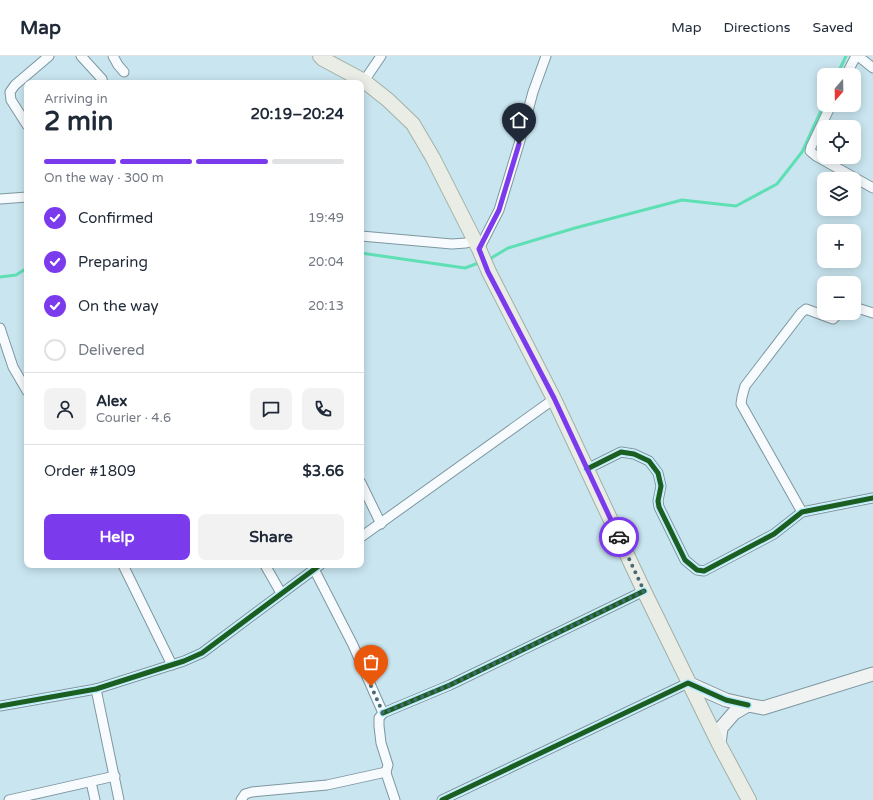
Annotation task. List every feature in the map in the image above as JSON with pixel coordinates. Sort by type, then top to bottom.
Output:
[{"type":"main road","points":[[320,56],[362,80]]},
{"type":"main road","points":[[364,81],[388,100],[413,124],[433,158],[554,398],[688,683],[749,800]]},
{"type":"street","points":[[24,120],[11,100],[10,92],[14,85],[49,56]]},
{"type":"street","points":[[81,56],[102,80]]},
{"type":"street","points":[[113,56],[124,72]]},
{"type":"street","points":[[364,81],[381,56]]},
{"type":"street","points":[[364,236],[452,244],[466,243],[480,253],[499,210],[533,92],[546,56]]},
{"type":"street","points":[[850,68],[857,56],[873,68]]},
{"type":"street","points":[[828,112],[810,151],[816,156],[873,188]]},
{"type":"street","points":[[0,199],[24,197]]},
{"type":"street","points":[[802,512],[741,404],[745,386],[801,313],[806,309],[817,312]]},
{"type":"street","points":[[861,309],[873,313]]},
{"type":"street","points":[[0,328],[13,367],[24,386]]},
{"type":"street","points":[[364,535],[554,398]]},
{"type":"street","points":[[588,469],[621,452],[634,454],[649,461],[658,473],[661,486],[658,501],[659,507],[685,560],[697,570],[704,571],[774,534],[802,512],[873,498]]},
{"type":"street","points":[[364,489],[381,524]]},
{"type":"street","points":[[124,568],[172,665]]},
{"type":"street","points":[[267,568],[281,594]]},
{"type":"street","points":[[0,706],[96,689],[172,665],[202,653],[316,568]]},
{"type":"street","points":[[317,568],[383,713]]},
{"type":"street","points":[[395,800],[386,772],[388,765],[381,743],[379,718],[383,713],[450,685],[644,591]]},
{"type":"street","points":[[442,800],[688,683],[726,700],[763,708],[873,674]]},
{"type":"street","points":[[96,689],[119,800]]},
{"type":"street","points":[[719,744],[721,728],[734,713],[748,705]]},
{"type":"street","points":[[241,800],[245,794],[252,792],[327,785],[386,772]]},
{"type":"street","points":[[9,800],[115,776]]},
{"type":"street","points":[[91,782],[95,800]]},
{"type":"waterway","points":[[840,68],[846,56]]},
{"type":"waterway","points":[[488,260],[508,248],[575,228],[682,200],[736,206],[777,184],[802,152],[820,112]]},
{"type":"waterway","points":[[364,253],[465,268],[481,262]]},
{"type":"waterway","points":[[0,277],[16,275],[24,270]]},
{"type":"cycle path","points":[[587,469],[621,452],[634,454],[649,461],[658,473],[661,486],[658,501],[659,507],[685,560],[697,570],[704,571],[774,534],[802,512],[873,498]]},
{"type":"cycle path","points":[[0,706],[96,689],[184,661],[202,653],[316,568]]},
{"type":"cycle path","points":[[383,713],[450,685],[644,591]]},
{"type":"cycle path","points":[[442,800],[688,683],[726,700],[748,705]]},
{"type":"way so far","points":[[371,686],[383,713],[450,685],[644,591],[619,537]]},
{"type":"route","points":[[519,144],[499,210],[479,249],[488,272],[554,398],[619,537]]}]
